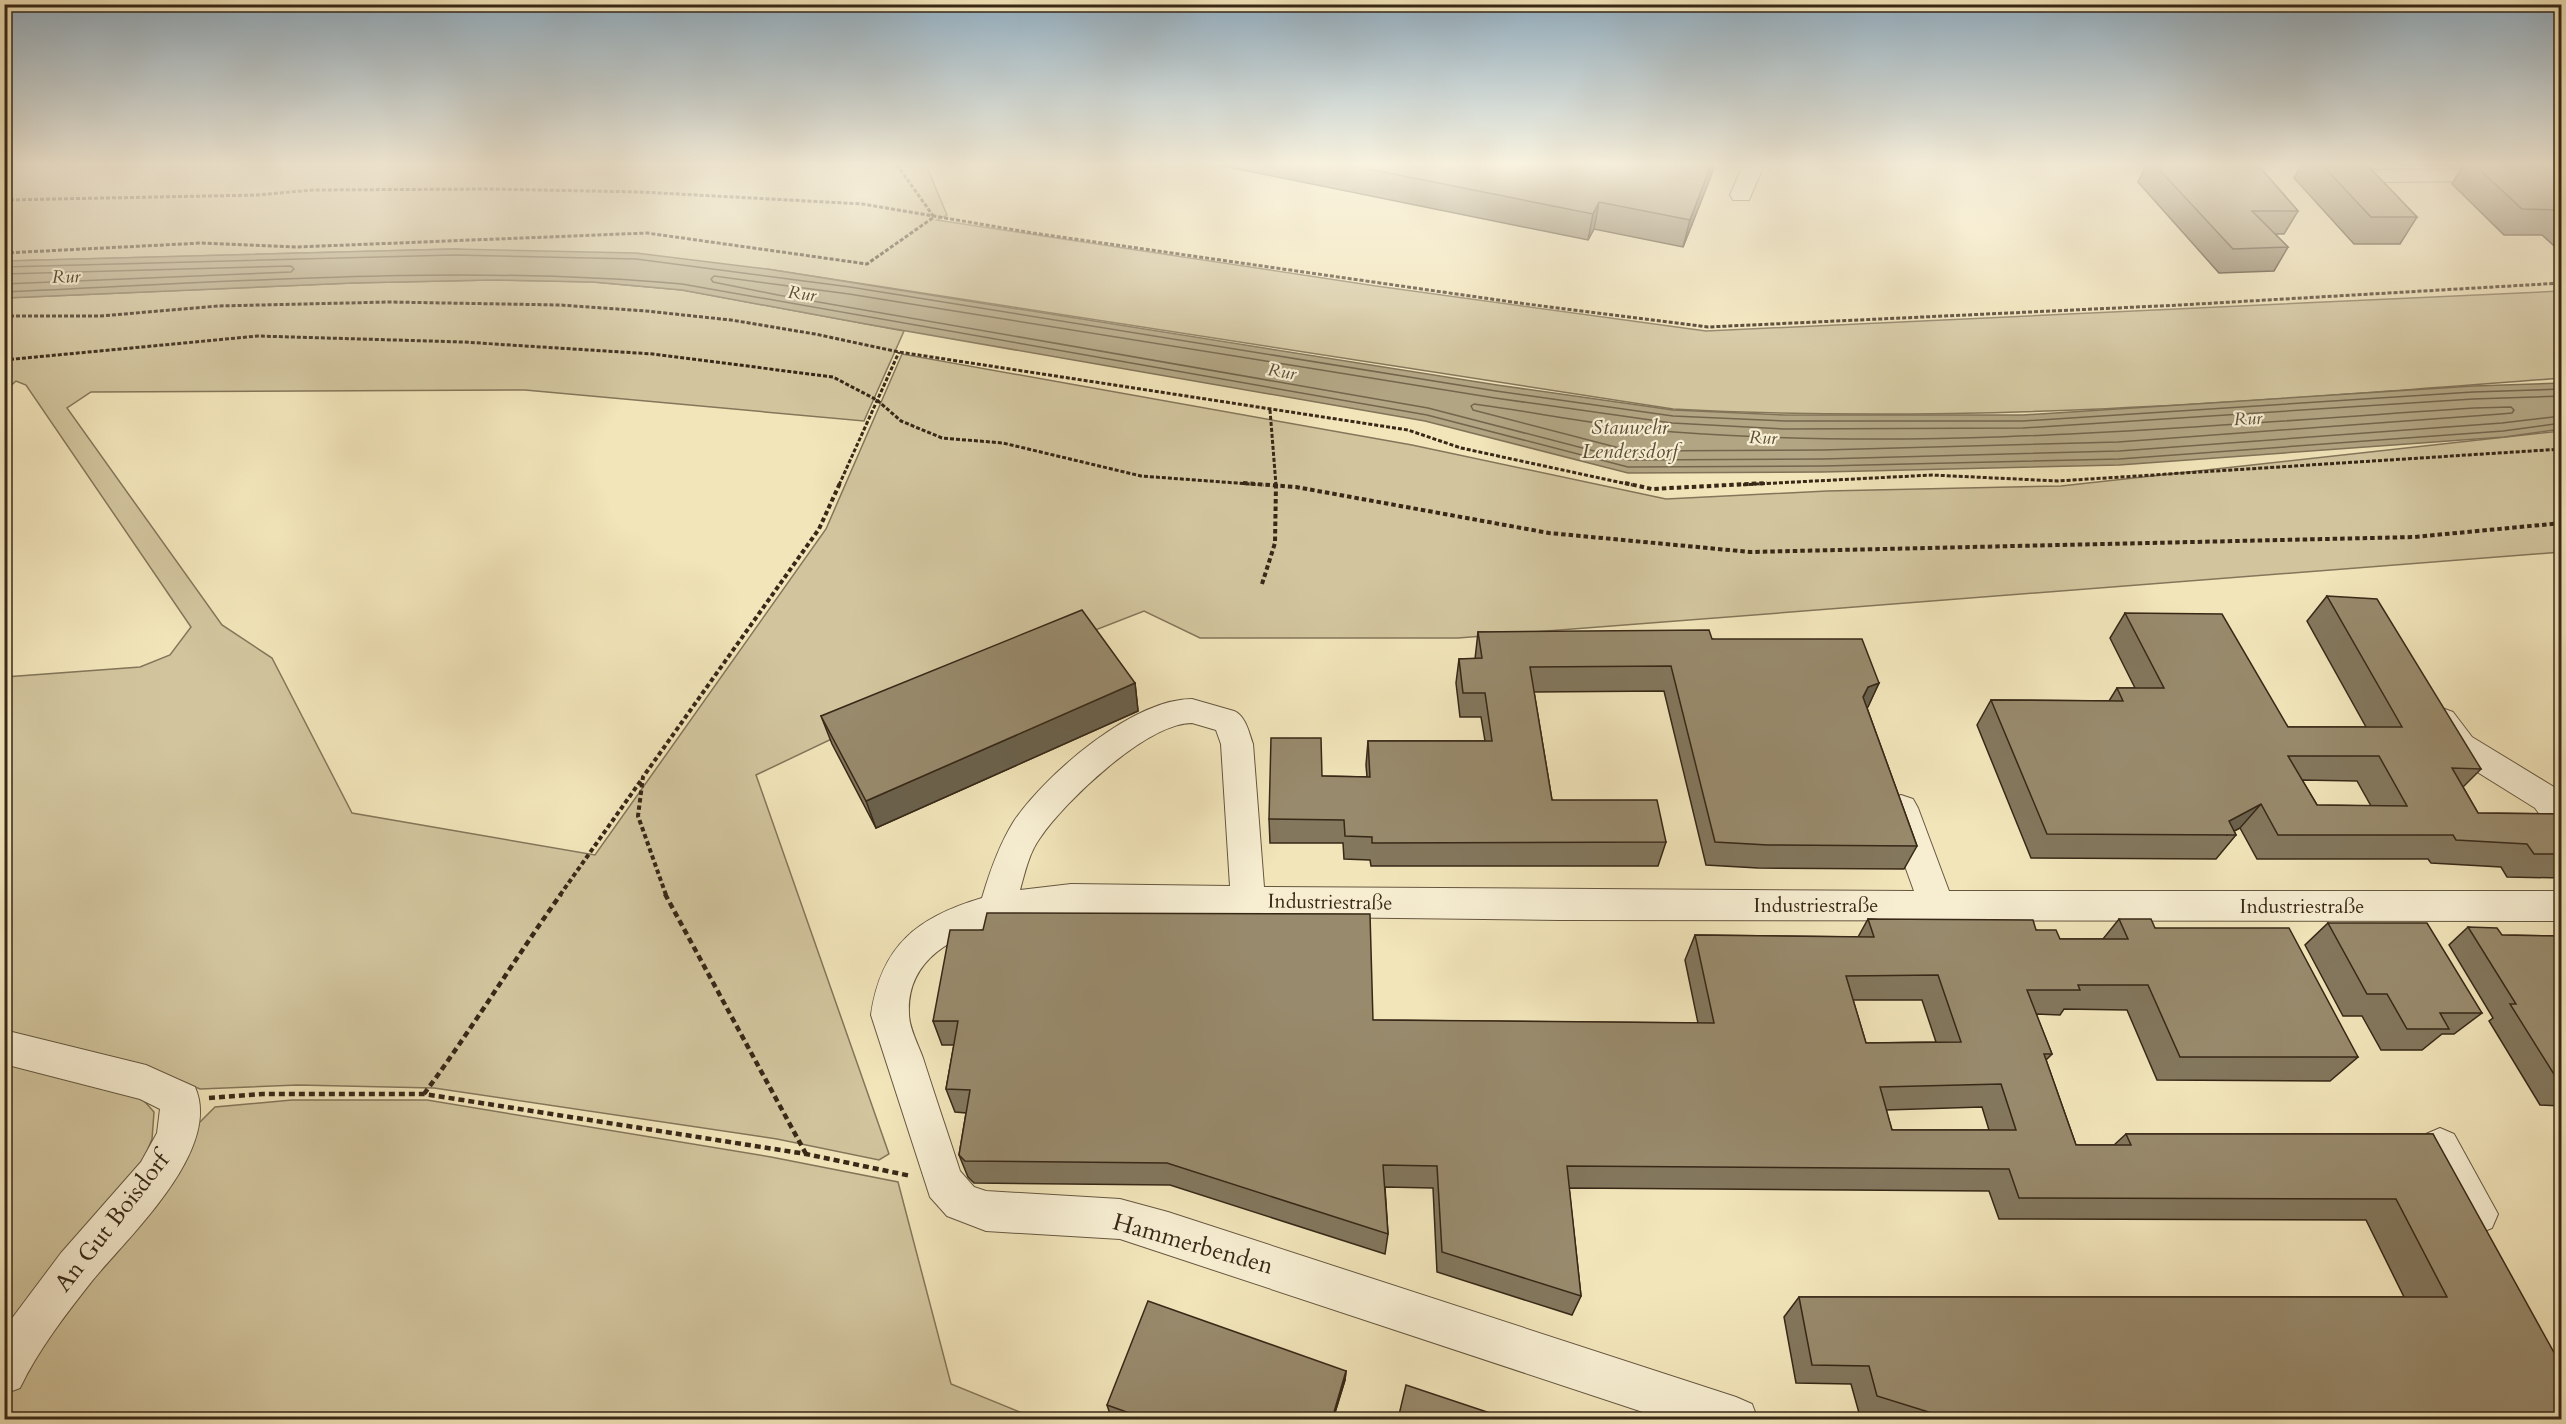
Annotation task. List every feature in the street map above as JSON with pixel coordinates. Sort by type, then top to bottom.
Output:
[{"type":"street","points":[[2426,697],[2461,746],[2547,799],[2562,819]]},
{"type":"street","points":[[997,909],[1006,876],[1027,829],[1060,790],[1105,752],[1140,729],[1180,712],[1211,714],[1228,722],[1237,744],[1248,901]]},
{"type":"street","points":[[1889,775],[1937,906]]},
{"type":"street","name":"Industriestraße","points":[[1071,899],[1937,906],[2562,906]]},
{"type":"street","name":"Hammerbenden","points":[[1071,899],[1039,900],[997,909],[957,922],[920,946],[906,962],[894,989],[890,1015],[944,1183],[961,1202],[986,1211],[1120,1219],[1736,1419]]},
{"type":"street","name":"An Gut Boisdorf","points":[[4,1047],[146,1083],[181,1101],[176,1137],[155,1176],[76,1268],[14,1352],[4,1372]]},
{"type":"street","points":[[2440,1147],[2493,1244]]},
{"type":"path","points":[[4,253],[202,243],[297,248],[647,233],[867,264],[913,231]]},
{"type":"path","points":[[1032,231],[1519,303],[1708,327],[2180,305],[2562,283]]},
{"type":"path","points":[[4,316],[110,315],[216,306],[493,302],[657,310],[824,333],[899,352],[1408,430],[1461,448],[1652,489],[1932,475],[2058,482],[2562,449]]},
{"type":"path","points":[[4,360],[258,336],[464,342],[653,354],[833,377],[877,400],[901,421],[942,438],[1003,443],[1142,476],[1275,485],[1549,532],[1750,552],[2414,537],[2562,523]]},
{"type":"path","points":[[424,1094],[468,1034],[504,975],[819,529],[899,352]]},
{"type":"path","points":[[1262,584],[1269,571],[1277,525],[1270,410]]},
{"type":"path","points":[[643,777],[638,816],[662,888],[806,1154]]},
{"type":"path","points":[[240,1095],[424,1094],[806,1154],[944,1183]]},
{"type":"shaded area","points":[[5,231],[1013,231],[1376,286],[1706,331],[2561,291],[2561,378],[2228,402],[2006,412],[1784,413],[1673,409],[767,269],[454,249],[5,261]]},
{"type":"shaded area","points":[[491,280],[593,282],[682,290],[904,331],[864,421],[525,390],[91,392],[67,408],[222,625],[272,658],[352,813],[595,855],[826,529],[902,354],[1412,445],[1666,499],[1827,491],[2061,486],[2561,431],[2561,552],[1458,638],[1200,638],[1144,611],[903,705],[756,775],[889,1154],[879,1160],[777,1139],[434,1088],[298,1085],[200,1089],[158,1072],[5,1035],[5,677],[140,667],[170,655],[191,627],[26,385],[16,381],[5,391],[5,298],[353,283]]},
{"type":"shaded area","points":[[5,1064],[138,1094],[154,1112],[152,1139],[139,1171],[5,1349]]},
{"type":"shaded area","points":[[292,1100],[427,1100],[771,1157],[898,1182],[951,1384],[1037,1419],[5,1420],[5,1394],[19,1359],[191,1131],[215,1107]]},
{"type":"water","name":"Stauwehr Lendersdorf","points":[[454,249],[636,253],[767,269],[1497,385],[1673,410],[1786,415],[2023,415],[2473,386],[2561,383],[2561,429],[2504,437],[2119,465],[1823,472],[1628,473],[1425,421],[682,290],[593,282],[491,280],[353,283],[5,298],[5,261]]},
{"type":"building","points":[[2217,231],[2272,231],[2288,247],[2233,249]]},
{"type":"building","points":[[2327,596],[2377,599],[2481,769],[2452,768],[2478,813],[2562,814],[2562,854],[2534,854],[2527,844],[2456,840],[2453,835],[2278,835],[2261,804],[2229,821],[2236,835],[2047,834],[1991,700],[2123,701],[2117,688],[2164,688],[2125,613],[2222,614],[2288,727],[2402,727]],"holes":[[[2288,756],[2379,756],[2407,806],[2317,805]]]},
{"type":"building","points":[[1082,610],[1135,683],[866,801],[821,716]]},
{"type":"building","points":[[1709,630],[1712,639],[1862,639],[1879,683],[1868,687],[1863,697],[1917,846],[1768,845],[1715,842],[1671,666],[1530,667],[1552,800],[1657,800],[1666,842],[1372,843],[1372,837],[1345,836],[1344,820],[1269,819],[1271,738],[1321,738],[1322,776],[1370,777],[1368,741],[1492,741],[1485,693],[1463,693],[1459,659],[1482,658],[1478,632]]},
{"type":"building","points":[[987,913],[1370,914],[1373,1020],[1714,1023],[1695,935],[1874,937],[1868,919],[2033,920],[2036,930],[2056,930],[2060,939],[2128,939],[2119,919],[2151,919],[2155,928],[2289,928],[2358,1057],[2180,1057],[2148,985],[2078,985],[2080,990],[2027,990],[2052,1054],[2044,1054],[2076,1145],[2131,1145],[2126,1134],[2433,1134],[2562,1367],[2562,1419],[1951,1419],[1877,1396],[1869,1366],[1812,1365],[1799,1297],[2447,1297],[2396,1199],[2019,1198],[2009,1169],[1567,1166],[1581,1296],[1442,1252],[1437,1166],[1383,1165],[1388,1234],[1167,1163],[965,1161],[959,1155],[970,1090],[946,1089],[958,1021],[933,1021],[950,930],[983,930]],"holes":[[[1938,975],[1961,1042],[1866,1043],[1846,976]],[[2001,1084],[2016,1130],[1892,1130],[1880,1087]]]},
{"type":"building","points":[[2328,923],[2427,923],[2482,1013],[2440,1013],[2449,1029],[2407,1029],[2387,994],[2367,994]]},
{"type":"building","points":[[2468,927],[2497,928],[2502,935],[2562,936],[2562,1087],[2510,1004],[2516,1004]]},
{"type":"building","points":[[1148,1301],[1346,1371],[1332,1419],[1146,1419],[1107,1405]]},
{"type":"building","points":[[1406,1385],[1508,1419],[1398,1419]]},
{"type":"water label","name":"Rur","points":[[66,277]]},
{"type":"water label","name":"Rur","points":[[802,294]]},
{"type":"water label","name":"Rur","points":[[1282,372]]},
{"type":"water label","name":"Rur","points":[[2248,419]]},
{"type":"water label","name":"Rur","points":[[1763,438]]}]
